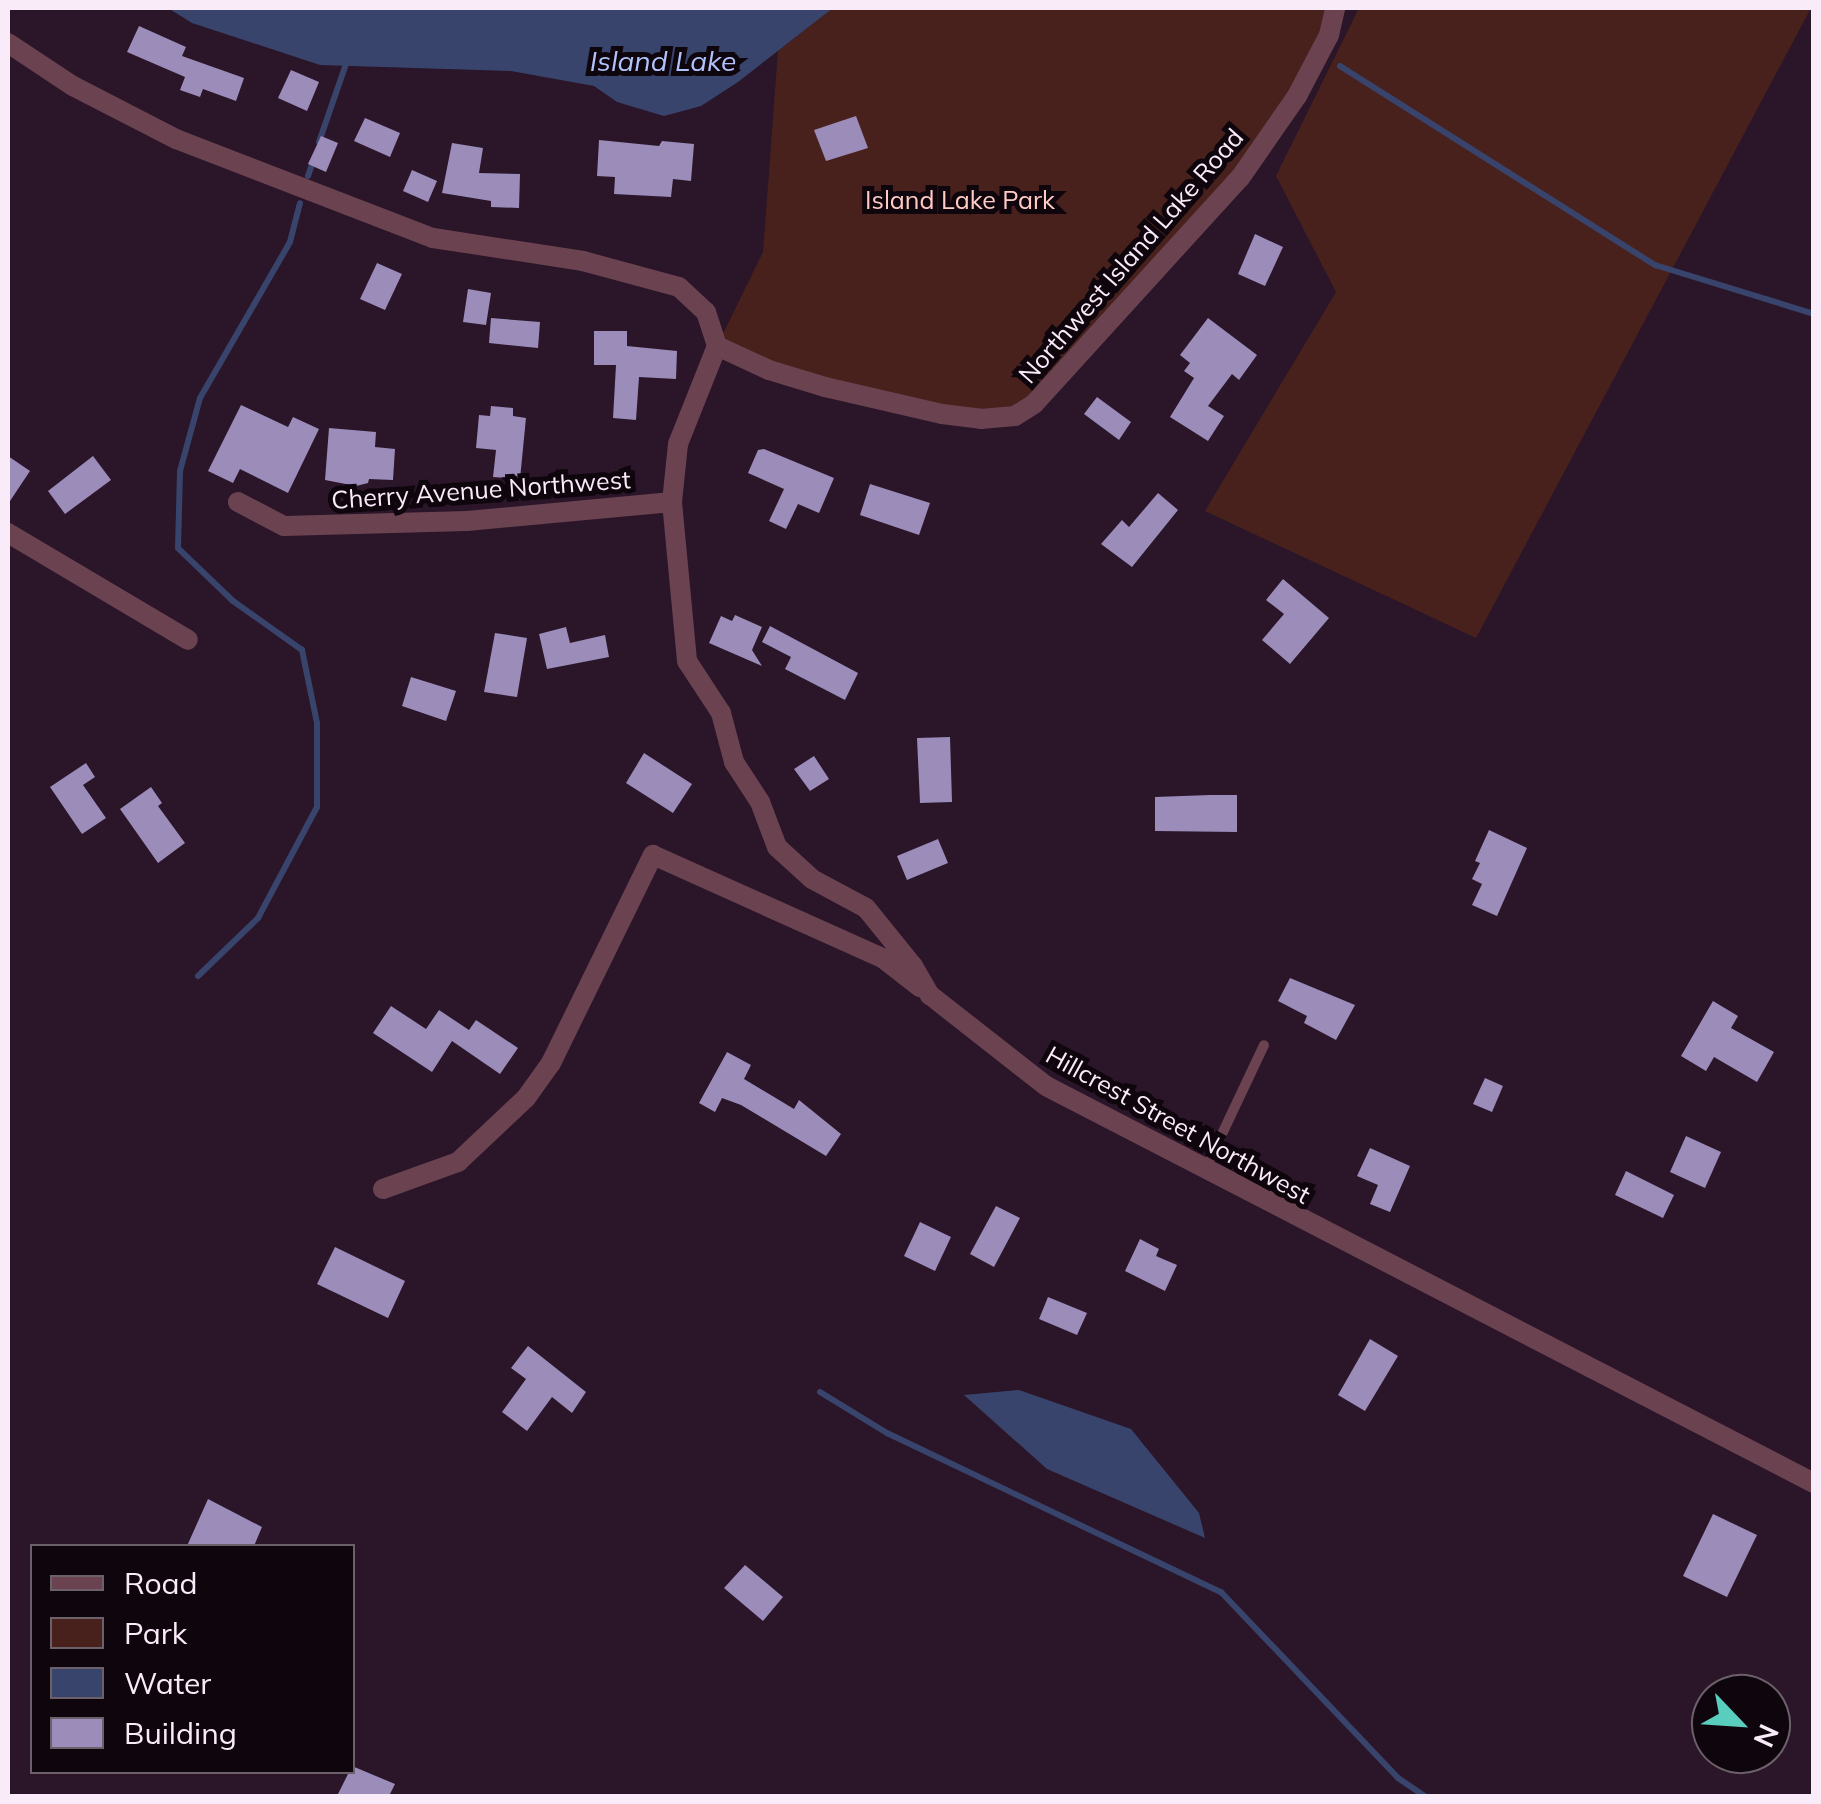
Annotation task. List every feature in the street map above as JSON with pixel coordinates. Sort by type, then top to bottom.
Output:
[{"type":"street","name":"Northwest Island Lake Road","points":[[717,346],[768,370],[842,391],[942,414],[981,419],[1015,416],[1034,404],[1240,178],[1297,96],[1329,34],[1335,8]]},
{"type":"street","points":[[8,43],[73,86],[176,139],[433,238],[583,261],[679,286],[706,312],[717,346]]},
{"type":"street","name":"Hillcrest Street Northwest","points":[[717,346],[678,444],[672,502],[688,660],[721,712],[734,762],[760,802],[777,847],[812,878],[866,908],[913,966],[930,995],[1046,1086],[1814,1483]]},
{"type":"street","name":"Cherry Avenue Northwest","points":[[238,502],[284,526],[467,522],[672,502]]},
{"type":"street","points":[[8,533],[188,640]]},
{"type":"street","points":[[383,1190],[458,1162],[526,1098],[551,1064],[654,854],[884,959],[930,995]]},
{"type":"lane","points":[[1205,1171],[1264,1046]]},
{"type":"green space","name":"Island Lake Park","points":[[833,8],[1335,8],[1297,96],[1034,404],[942,414],[717,346],[763,252],[778,51]]},
{"type":"green space","points":[[1359,8],[1811,8],[1476,638],[1205,511],[1336,292],[1276,176]]},
{"type":"water","name":"Island Lake","points":[[168,8],[833,8],[701,106],[664,116],[617,102],[594,86],[511,71],[320,65],[192,23]]},
{"type":"water","points":[[1019,1390],[1131,1429],[1199,1513],[1205,1538],[1047,1469],[964,1395]]},
{"type":"building","points":[[139,26],[186,47],[182,56],[244,78],[236,101],[203,89],[200,97],[180,90],[185,77],[127,52]]},
{"type":"building","points":[[291,70],[319,82],[307,111],[278,98]]},
{"type":"building","points":[[856,116],[868,148],[826,161],[814,130]]},
{"type":"building","points":[[365,118],[400,133],[390,157],[354,141]]},
{"type":"building","points":[[321,136],[338,143],[326,172],[308,164]]},
{"type":"building","points":[[599,140],[659,146],[662,141],[694,144],[691,181],[673,179],[671,197],[614,194],[615,177],[597,176]]},
{"type":"building","points":[[452,143],[483,148],[479,173],[520,174],[519,208],[491,207],[491,201],[442,193]]},
{"type":"building","points":[[412,170],[437,181],[428,202],[403,191]]},
{"type":"building","points":[[1255,234],[1283,247],[1265,286],[1238,274]]},
{"type":"building","points":[[377,263],[402,274],[385,310],[360,299]]},
{"type":"building","points":[[468,289],[491,293],[486,325],[463,322]]},
{"type":"building","points":[[491,318],[540,322],[538,348],[489,343]]},
{"type":"building","points":[[1208,318],[1257,355],[1239,380],[1232,374],[1208,406],[1224,416],[1208,441],[1170,417],[1194,378],[1184,371],[1190,363],[1180,355]]},
{"type":"building","points":[[594,331],[627,331],[627,346],[677,351],[676,379],[639,377],[636,420],[613,418],[616,365],[594,365]]},
{"type":"building","points":[[1097,397],[1131,422],[1119,440],[1084,414]]},
{"type":"building","points":[[241,405],[288,427],[293,417],[319,429],[288,493],[240,469],[233,483],[208,471]]},
{"type":"building","points":[[491,406],[513,408],[513,416],[526,418],[520,479],[493,477],[496,450],[476,448],[479,415],[490,416]]},
{"type":"building","points":[[329,428],[376,432],[375,447],[395,449],[393,480],[369,479],[368,483],[356,486],[325,480]]},
{"type":"building","points":[[764,449],[834,478],[819,513],[798,504],[786,529],[769,521],[784,489],[748,473],[758,450]]},
{"type":"building","points":[[8,456],[30,471],[8,504]]},
{"type":"building","points":[[93,456],[111,480],[65,514],[48,491]]},
{"type":"building","points":[[870,484],[930,503],[919,535],[860,515]]},
{"type":"building","points":[[1158,493],[1178,510],[1132,567],[1101,544],[1122,520],[1129,527]]},
{"type":"building","points":[[1283,579],[1329,618],[1290,664],[1262,640],[1284,614],[1266,600]]},
{"type":"building","points":[[735,615],[762,627],[752,650],[762,666],[709,643],[721,616],[732,621]]},
{"type":"building","points":[[770,626],[858,673],[845,700],[785,669],[791,657],[762,642]]},
{"type":"building","points":[[566,627],[570,643],[605,635],[609,657],[547,669],[539,634]]},
{"type":"building","points":[[495,633],[527,638],[517,697],[484,692]]},
{"type":"building","points":[[411,677],[456,691],[446,721],[402,706]]},
{"type":"building","points":[[950,737],[952,802],[920,803],[917,738]]},
{"type":"building","points":[[644,753],[692,784],[673,813],[626,783]]},
{"type":"building","points":[[814,756],[829,779],[810,791],[794,769]]},
{"type":"building","points":[[86,763],[95,777],[83,785],[106,818],[82,834],[50,787]]},
{"type":"building","points":[[151,787],[162,803],[158,806],[185,843],[158,863],[120,809]]},
{"type":"building","points":[[1237,795],[1237,832],[1155,831],[1155,797]]},
{"type":"building","points":[[1489,830],[1527,848],[1497,916],[1472,905],[1482,884],[1472,879],[1480,863],[1475,861]]},
{"type":"building","points":[[938,839],[948,863],[907,880],[897,856]]},
{"type":"building","points":[[1290,978],[1355,1005],[1336,1040],[1304,1023],[1307,1016],[1278,1001]]},
{"type":"building","points":[[1713,1001],[1738,1016],[1731,1028],[1774,1052],[1757,1082],[1714,1057],[1706,1071],[1681,1056]]},
{"type":"building","points":[[391,1006],[426,1029],[439,1010],[469,1030],[476,1020],[518,1048],[500,1074],[452,1041],[432,1072],[373,1033]]},
{"type":"building","points":[[727,1052],[751,1065],[744,1079],[794,1109],[799,1100],[841,1134],[826,1156],[741,1105],[722,1098],[715,1112],[699,1103]]},
{"type":"building","points":[[1485,1078],[1503,1086],[1492,1112],[1473,1104]]},
{"type":"building","points":[[1686,1136],[1721,1152],[1705,1188],[1670,1172]]},
{"type":"building","points":[[1370,1148],[1410,1166],[1390,1212],[1370,1204],[1378,1185],[1357,1176]]},
{"type":"building","points":[[1626,1171],[1674,1195],[1663,1218],[1615,1195]]},
{"type":"building","points":[[996,1206],[1020,1218],[994,1267],[970,1254]]},
{"type":"building","points":[[920,1222],[951,1237],[935,1271],[904,1256]]},
{"type":"building","points":[[1140,1239],[1159,1249],[1156,1256],[1177,1265],[1165,1291],[1125,1271]]},
{"type":"building","points":[[335,1247],[405,1281],[388,1318],[317,1284]]},
{"type":"building","points":[[1048,1297],[1087,1313],[1077,1335],[1039,1319]]},
{"type":"building","points":[[1370,1339],[1398,1356],[1365,1411],[1338,1395]]},
{"type":"building","points":[[528,1346],[586,1392],[572,1413],[552,1397],[527,1431],[502,1412],[526,1379],[511,1368]]},
{"type":"building","points":[[208,1499],[262,1527],[255,1544],[188,1544]]},
{"type":"building","points":[[1713,1514],[1757,1535],[1727,1597],[1683,1576]]},
{"type":"building","points":[[745,1565],[783,1597],[763,1621],[724,1588]]},
{"type":"building","points":[[355,1767],[395,1784],[389,1796],[337,1796],[348,1774],[355,1774]]},
{"type":"waterway","points":[[319,142],[346,64]]},
{"type":"waterway","points":[[1340,66],[1655,265],[1814,314]]},
{"type":"waterway","points":[[308,176],[314,159]]},
{"type":"waterway","points":[[198,976],[258,918],[317,807],[317,723],[302,650],[233,601],[178,548],[180,471],[200,398],[290,242],[300,203]]},
{"type":"waterway","points":[[820,1392],[887,1433],[1221,1592],[1398,1778],[1425,1796]]}]
